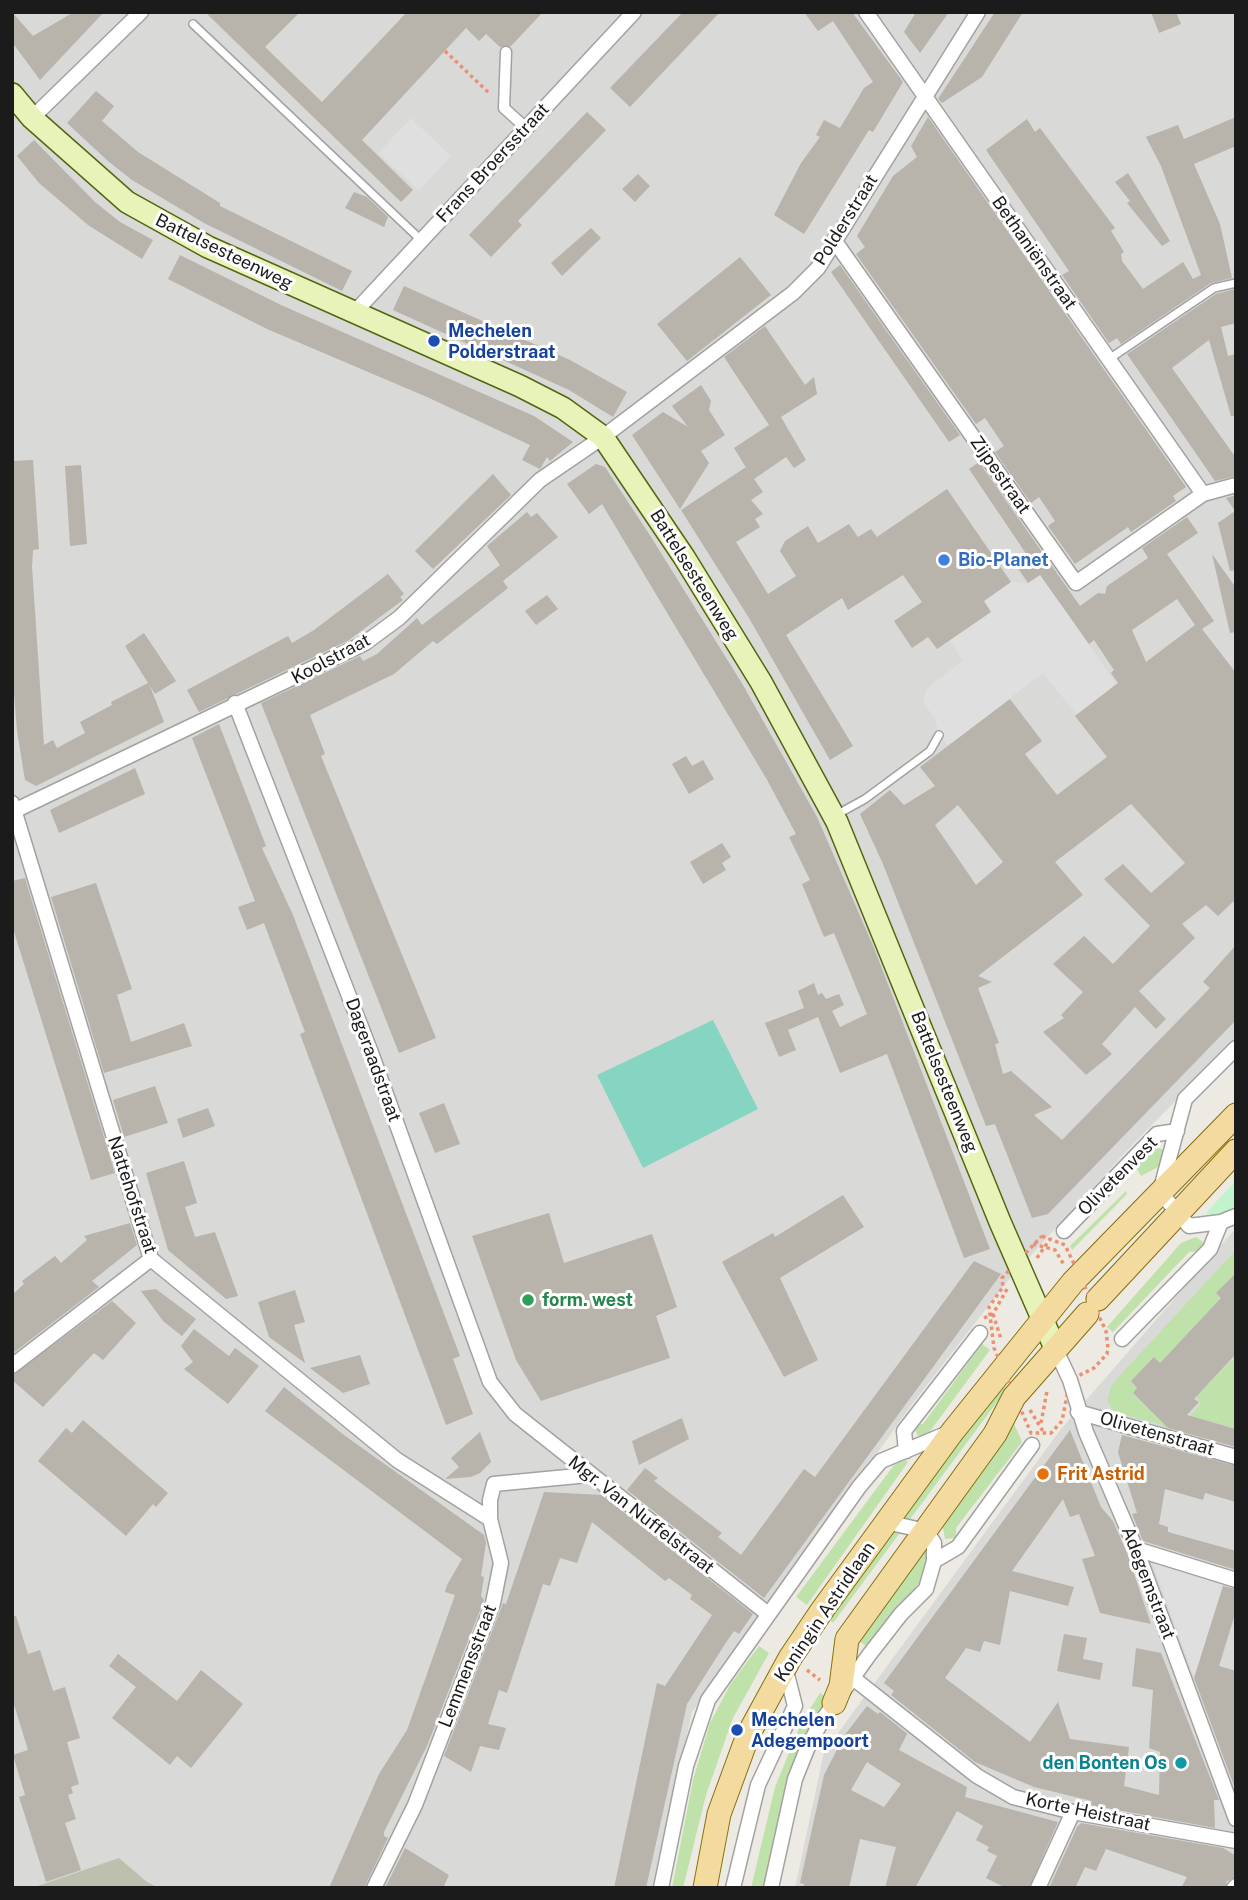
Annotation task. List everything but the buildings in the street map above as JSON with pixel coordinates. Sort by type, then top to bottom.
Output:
[{"type":"main road","name":"Battelsesteenweg","points":[[12,94],[32,118],[127,202],[208,247],[353,314],[520,386],[563,408],[603,437],[684,556],[747,659],[834,817],[1041,1321],[1055,1348]]},
{"type":"main road","name":"Olivetenvest","points":[[1073,1282],[1236,1115]]},
{"type":"main road","points":[[1177,1213],[1236,1151]]},
{"type":"main road","name":"Koningin Astridlaan","points":[[834,1703],[842,1679],[847,1639],[995,1434],[1014,1397],[1177,1213]]},
{"type":"main road","name":"Koningin Astridlaan","points":[[705,1888],[719,1814],[748,1735],[785,1667],[886,1522],[953,1432],[1073,1282]]},
{"type":"street","points":[[32,118],[141,12]]},
{"type":"street","name":"Frans Broersstraat","points":[[353,314],[634,12]]},
{"type":"street","name":"Bethaniënstraat","points":[[866,12],[1203,494]]},
{"type":"street","name":"Polderstraat","points":[[603,437],[793,293],[818,268],[923,96],[978,12]]},
{"type":"street","points":[[506,52],[504,107],[526,128]]},
{"type":"street","name":"Zijpestraat","points":[[834,240],[1076,583],[1203,494]]},
{"type":"street","name":"Koolstraat","points":[[13,809],[298,677],[365,643],[399,618],[540,480],[603,437]]},
{"type":"street","points":[[1203,494],[1236,485]]},
{"type":"street","name":"Dageraadstraat","points":[[235,704],[370,1050],[490,1382],[515,1414]]},
{"type":"street","name":"Nattehofstraat","points":[[13,809],[151,1259],[397,1460],[490,1519]]},
{"type":"street","name":"Olivetenvest","points":[[1160,1192],[1185,1099],[1236,1048]]},
{"type":"street","name":"Olivetenvest","points":[[1065,1231],[1157,1134],[1177,1131]]},
{"type":"street","points":[[1160,1192],[1189,1226],[1221,1222],[1236,1216]]},
{"type":"street","points":[[1122,1339],[1210,1249],[1221,1222]]},
{"type":"street","points":[[12,1366],[151,1259]]},
{"type":"street","points":[[906,1451],[904,1431],[979,1332]]},
{"type":"street","name":"Adegemstraat","points":[[1055,1348],[1070,1380],[1078,1412],[1136,1549],[1236,1819]]},
{"type":"street","name":"Olivetenstraat","points":[[1078,1412],[1236,1457]]},
{"type":"street","name":"Mgr. Van Nuffelstraat","points":[[515,1414],[588,1475],[768,1614]]},
{"type":"street","name":"Koningin Astridlaan","points":[[661,1888],[685,1766],[700,1720],[719,1684],[859,1487],[881,1461],[953,1432]]},
{"type":"street","points":[[934,1561],[958,1547],[1032,1445]]},
{"type":"street","name":"Lemmensstraat","points":[[374,1888],[415,1805],[493,1603],[501,1563],[490,1519],[490,1500],[494,1484],[588,1475]]},
{"type":"street","points":[[886,1522],[926,1531],[934,1543],[934,1561]]},
{"type":"street","points":[[1136,1549],[1236,1580]]},
{"type":"street","name":"Koningin Astridlaan","points":[[771,1888],[795,1779],[807,1749],[834,1703],[901,1614],[926,1589],[934,1561]]},
{"type":"street","name":"Koningin Astridlaan","points":[[733,1888],[758,1785],[795,1706],[785,1667]]},
{"type":"street","name":"Korte Heistraat","points":[[853,1678],[996,1788],[1013,1797],[1073,1812],[1236,1841]]},
{"type":"street","points":[[1038,1888],[1073,1812]]},
{"type":"lane","points":[[193,24],[422,240]]},
{"type":"lane","points":[[1109,360],[1214,288],[1236,283]]},
{"type":"lane","points":[[834,817],[865,799],[930,751],[939,735]]},
{"type":"path","points":[[445,51],[504,107]]},
{"type":"path","points":[[1048,1246],[1055,1250]]},
{"type":"shaded area","points":[[12,12],[1236,12],[1236,1040],[1135,1142],[1010,1278],[913,1403],[692,1712],[652,1888],[12,1888]]},
{"type":"shaded area","points":[[411,118],[451,156],[419,191],[378,153]]},
{"type":"shaded area","points":[[1040,574],[1116,684],[1077,715],[1043,673],[948,746],[939,735],[935,719],[923,702],[927,688],[963,661],[942,630],[1011,582],[1028,583]]},
{"type":"shaded area","points":[[1236,1228],[1236,1888],[795,1888],[824,1752],[1061,1429]]},
{"type":"shaded area","points":[[1152,1560],[1225,1580],[1198,1668],[1201,1697]]},
{"type":"shaded area","points":[[119,1858],[147,1882],[159,1888],[32,1888]]},
{"type":"green space","points":[[713,1020],[758,1109],[643,1168],[597,1075]]},
{"type":"green space","points":[[1152,1145],[1163,1150],[1162,1165],[1141,1176],[1137,1169],[1143,1160],[1143,1153]]},
{"type":"green space","points":[[1236,1180],[1236,1209],[1209,1217],[1206,1213]]},
{"type":"green space","points":[[1126,1191],[1127,1194],[1072,1250],[1070,1246]]},
{"type":"green space","points":[[1196,1237],[1204,1243],[1198,1251],[1189,1252],[1113,1332],[1107,1327],[1181,1243]]},
{"type":"green space","points":[[1236,1250],[1236,1273],[1217,1293],[1221,1298],[1160,1363],[1154,1357],[1131,1381],[1137,1388],[1133,1394],[1173,1432],[1159,1424],[1114,1412],[1107,1401],[1112,1384]]},
{"type":"green space","points":[[982,1344],[990,1350],[931,1430],[926,1435],[918,1436],[913,1425],[923,1424]]},
{"type":"green space","points":[[1236,1356],[1236,1428],[1203,1420],[1179,1429],[1201,1403],[1196,1397]]},
{"type":"green space","points":[[1002,1380],[1005,1389],[1000,1398],[833,1623],[830,1620]]},
{"type":"green space","points":[[1012,1419],[1022,1442],[956,1528],[956,1538],[945,1539],[943,1527]]},
{"type":"green space","points":[[905,1460],[908,1462],[807,1605],[796,1597],[894,1465]]},
{"type":"green space","points":[[922,1548],[927,1550],[925,1575],[869,1648],[856,1639]]},
{"type":"green space","points":[[759,1646],[769,1653],[733,1718],[706,1795],[683,1888],[672,1888],[693,1780],[710,1723],[730,1685]]},
{"type":"green space","points":[[820,1693],[828,1699],[766,1888],[751,1888],[775,1787],[802,1721]]},
{"type":"place","name":"Mechelen Polderstraat","points":[[434,341]]},
{"type":"place","name":"Bio-Planet","points":[[944,560]]},
{"type":"place","name":"form. west","points":[[528,1300]]},
{"type":"place","name":"Frit Astrid","points":[[1043,1474]]},
{"type":"place","name":"Mechelen Adegempoort","points":[[737,1730]]},
{"type":"place","name":"den Bonten Os","points":[[1181,1763]]}]
